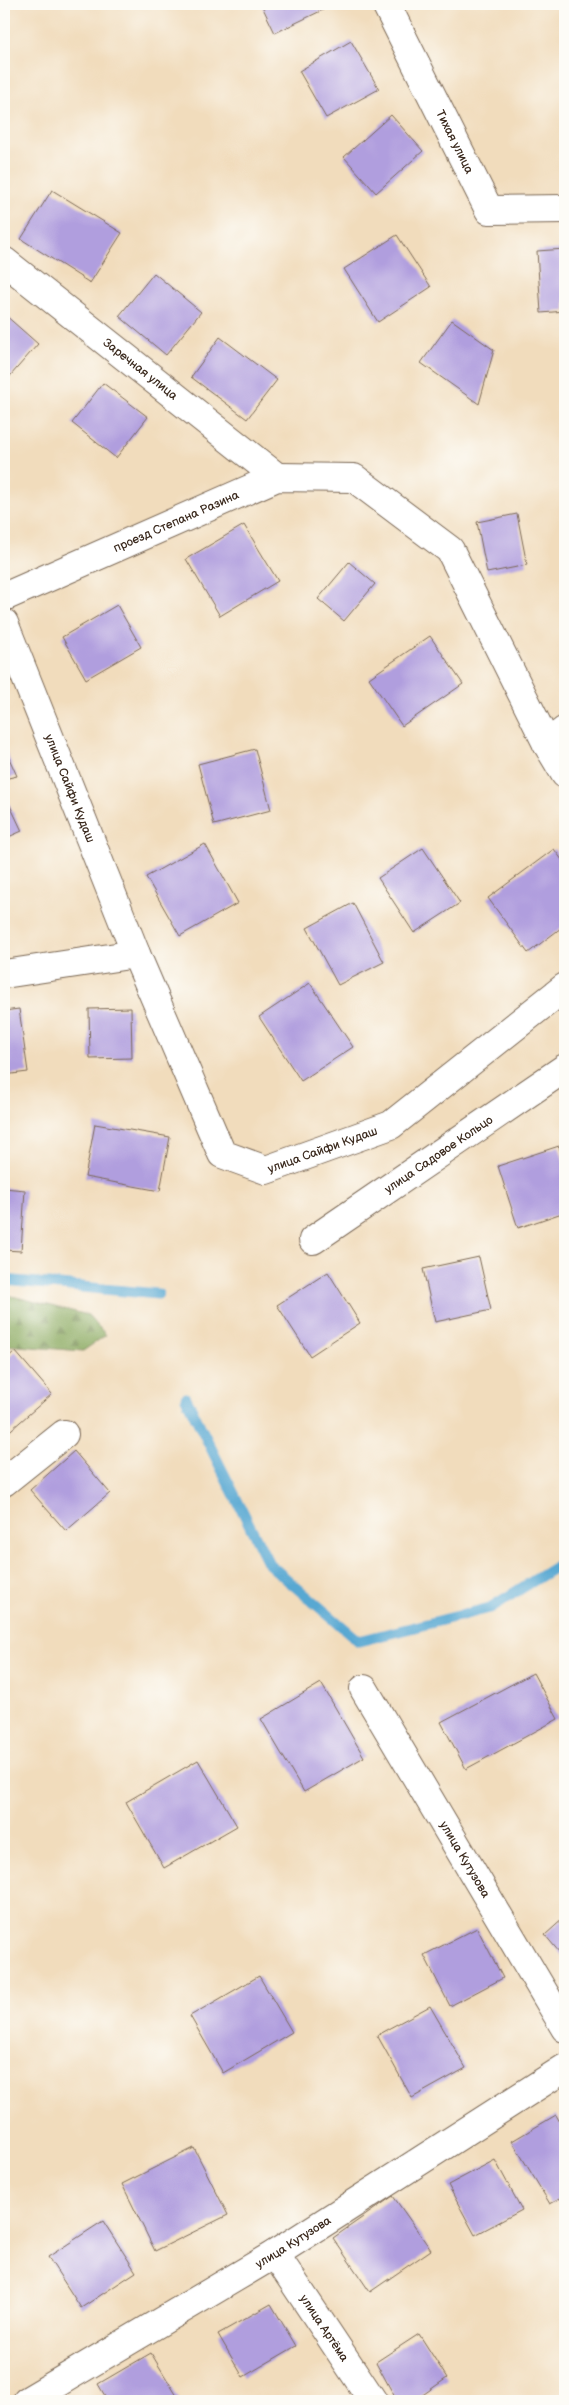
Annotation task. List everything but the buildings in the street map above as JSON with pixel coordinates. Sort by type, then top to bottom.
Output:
[{"type":"street","name":"Тихая улица","points":[[386,4],[489,210],[565,209]]},
{"type":"street","name":"Заречная улица","points":[[4,261],[277,477]]},
{"type":"street","name":"проезд Степана Разина","points":[[4,597],[277,477],[354,478],[450,550],[556,737]]},
{"type":"street","name":"улица Сайфи Кудаш","points":[[4,623],[136,954],[222,1154],[266,1170],[391,1125],[565,986]]},
{"type":"street","points":[[556,737],[565,774]]},
{"type":"street","points":[[4,974],[136,954]]},
{"type":"street","name":"улица Садовое Кольцо","points":[[313,1240],[565,1068]]},
{"type":"street","points":[[4,1482],[64,1434]]},
{"type":"street","name":"улица Кутузова","points":[[364,1689],[565,2028]]},
{"type":"street","name":"улица Кутузова","points":[[27,2401],[275,2254],[562,2077]]},
{"type":"street","name":"улица Артёма","points":[[275,2254],[373,2401]]},
{"type":"green space","points":[[4,1294],[88,1315],[106,1335],[83,1351],[4,1345]]},
{"type":"waterway","points":[[4,1280],[158,1294]]},
{"type":"waterway","points":[[186,1398],[269,1564],[359,1641],[490,1608],[565,1561]]}]
